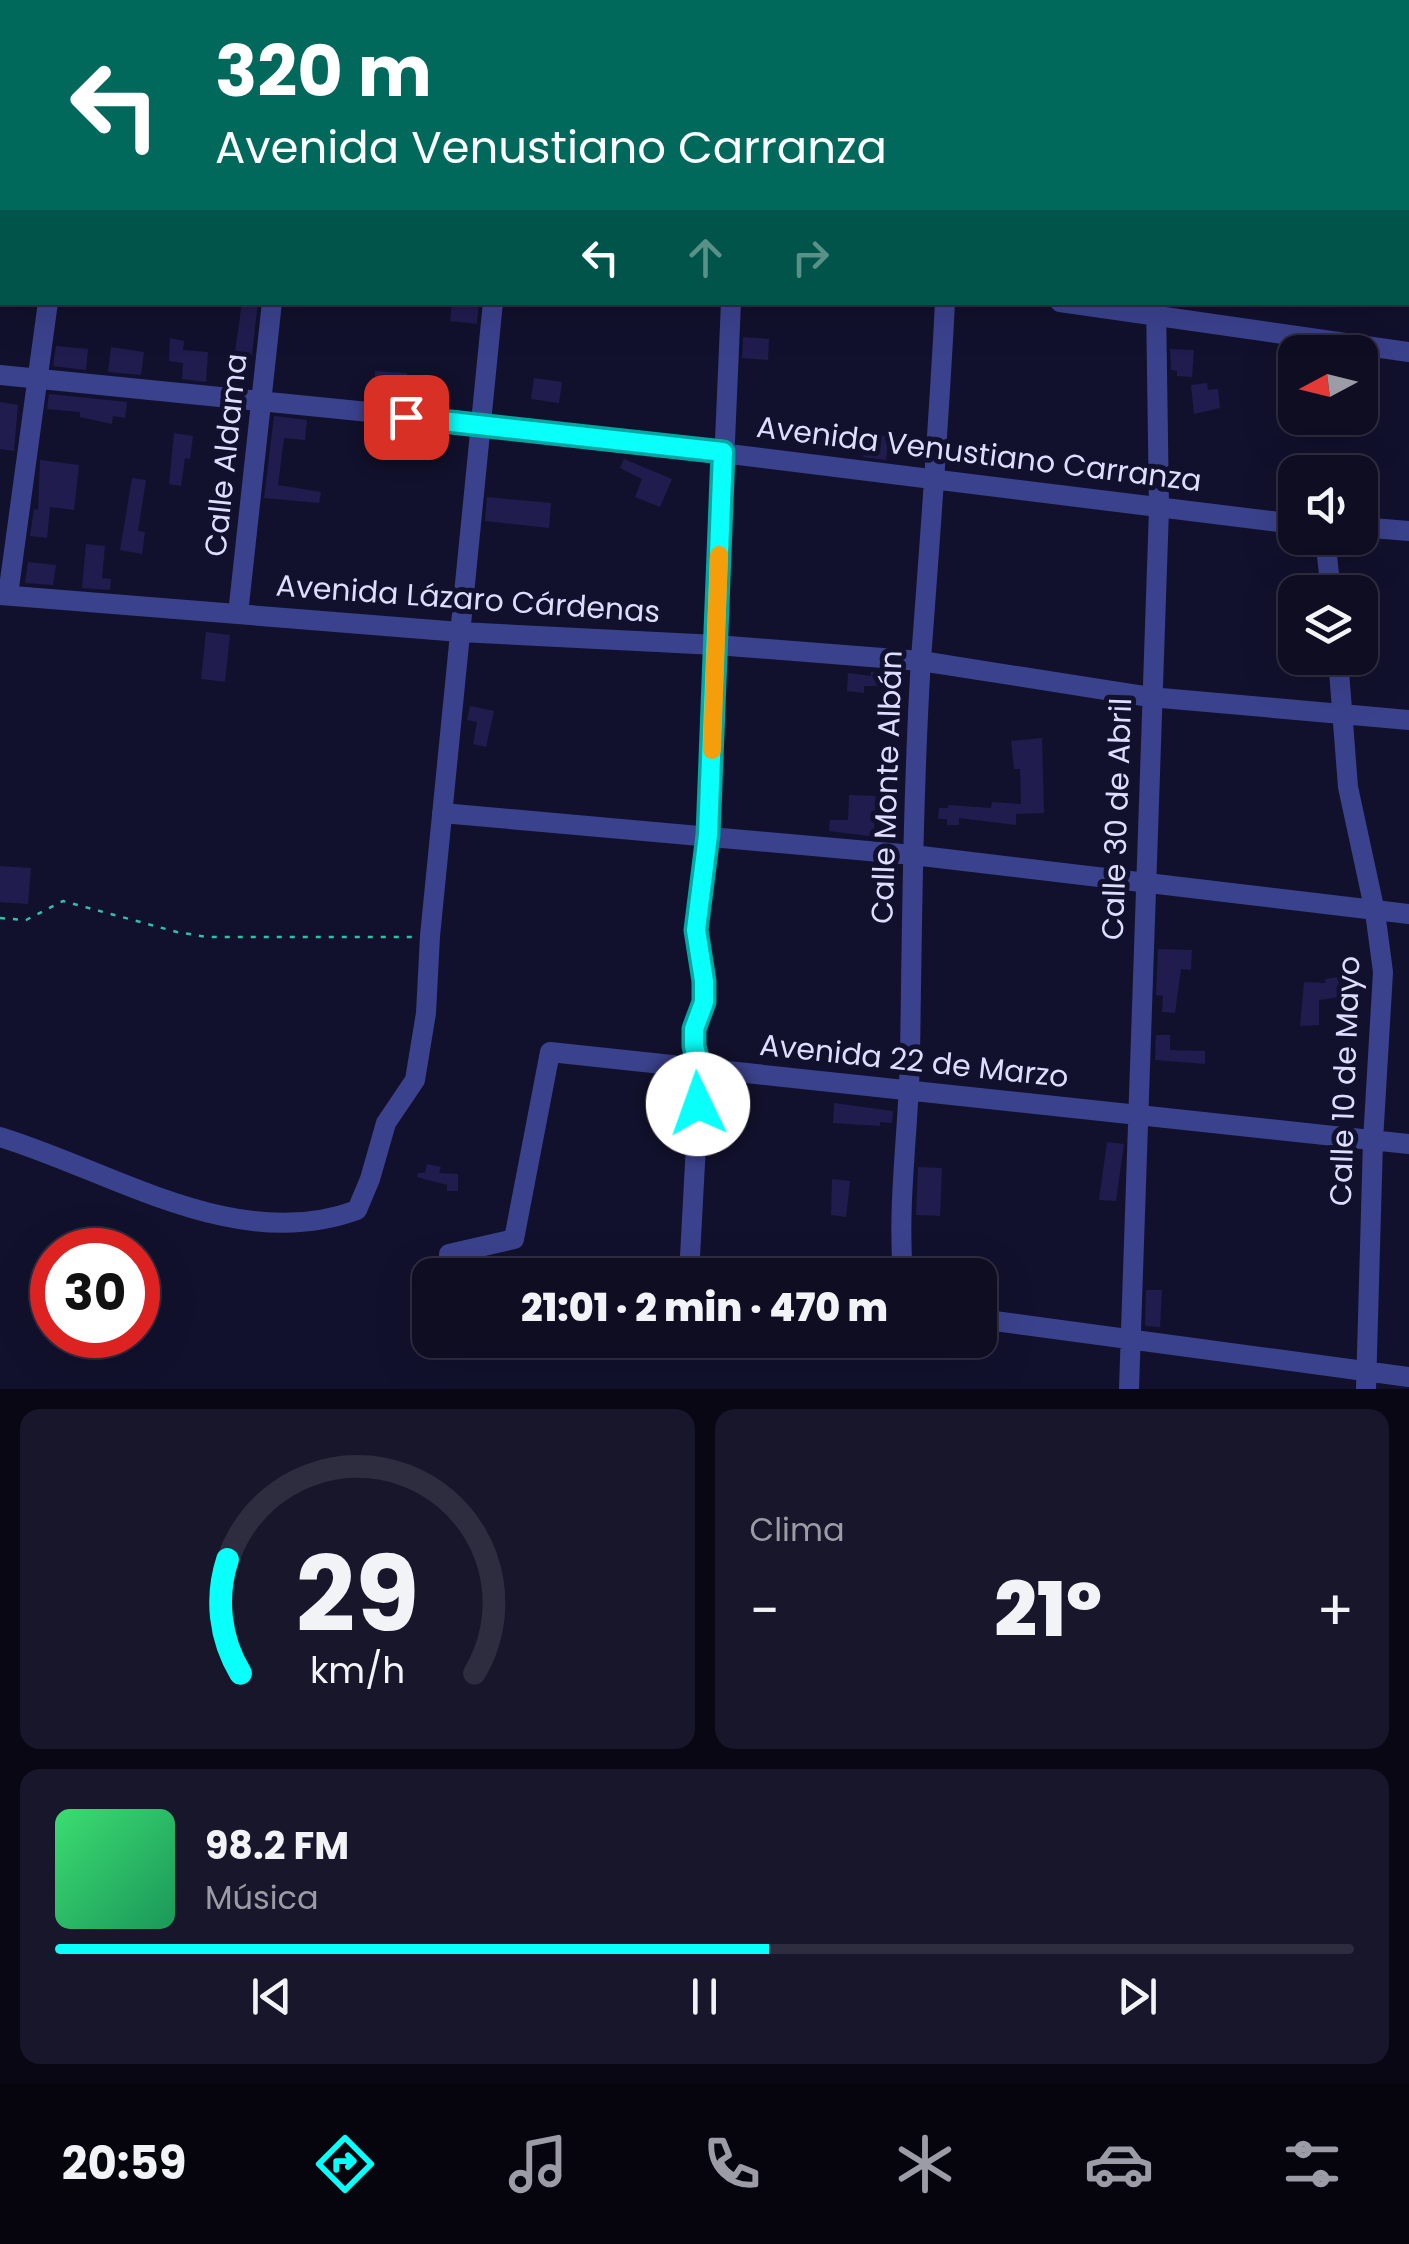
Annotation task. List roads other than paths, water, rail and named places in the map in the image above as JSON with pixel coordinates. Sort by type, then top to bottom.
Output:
[{"type":"street","points":[[4,595],[48,305]]},
{"type":"street","name":"Calle Aldama","points":[[238,614],[272,305]]},
{"type":"street","points":[[0,1137],[52,1153],[119,1184],[216,1216],[276,1222],[333,1219],[357,1210],[386,1123],[415,1080],[426,1013],[430,936],[493,305]]},
{"type":"street","points":[[690,1258],[700,1070],[694,1029],[704,1002],[696,930],[708,835],[731,305]]},
{"type":"street","name":"Calle Monte Albán","points":[[902,1258],[921,661],[945,305]]},
{"type":"street","points":[[1101,305],[1156,309],[1409,352]]},
{"type":"street","name":"Calle 30 de Abril","points":[[1129,1389],[1159,508],[1156,309]]},
{"type":"street","name":"Avenida Venustiano Carranza","points":[[0,376],[479,423],[1278,522]]},
{"type":"street","points":[[1378,528],[1409,531]]},
{"type":"street","name":"Avenida Lázaro Cárdenas","points":[[4,595],[460,632],[716,644],[921,661],[1150,697],[1409,720]]},
{"type":"street","name":"Calle 10 de Mayo","points":[[1340,675],[1348,787],[1375,912],[1383,972],[1366,1380]]},
{"type":"street","points":[[442,813],[913,855],[1409,914]]},
{"type":"street","name":"Avenida 22 de Marzo","points":[[449,1254],[514,1239],[550,1052],[1409,1144]]},
{"type":"street","points":[[997,1321],[1129,1338],[1366,1380],[1409,1377]]}]
